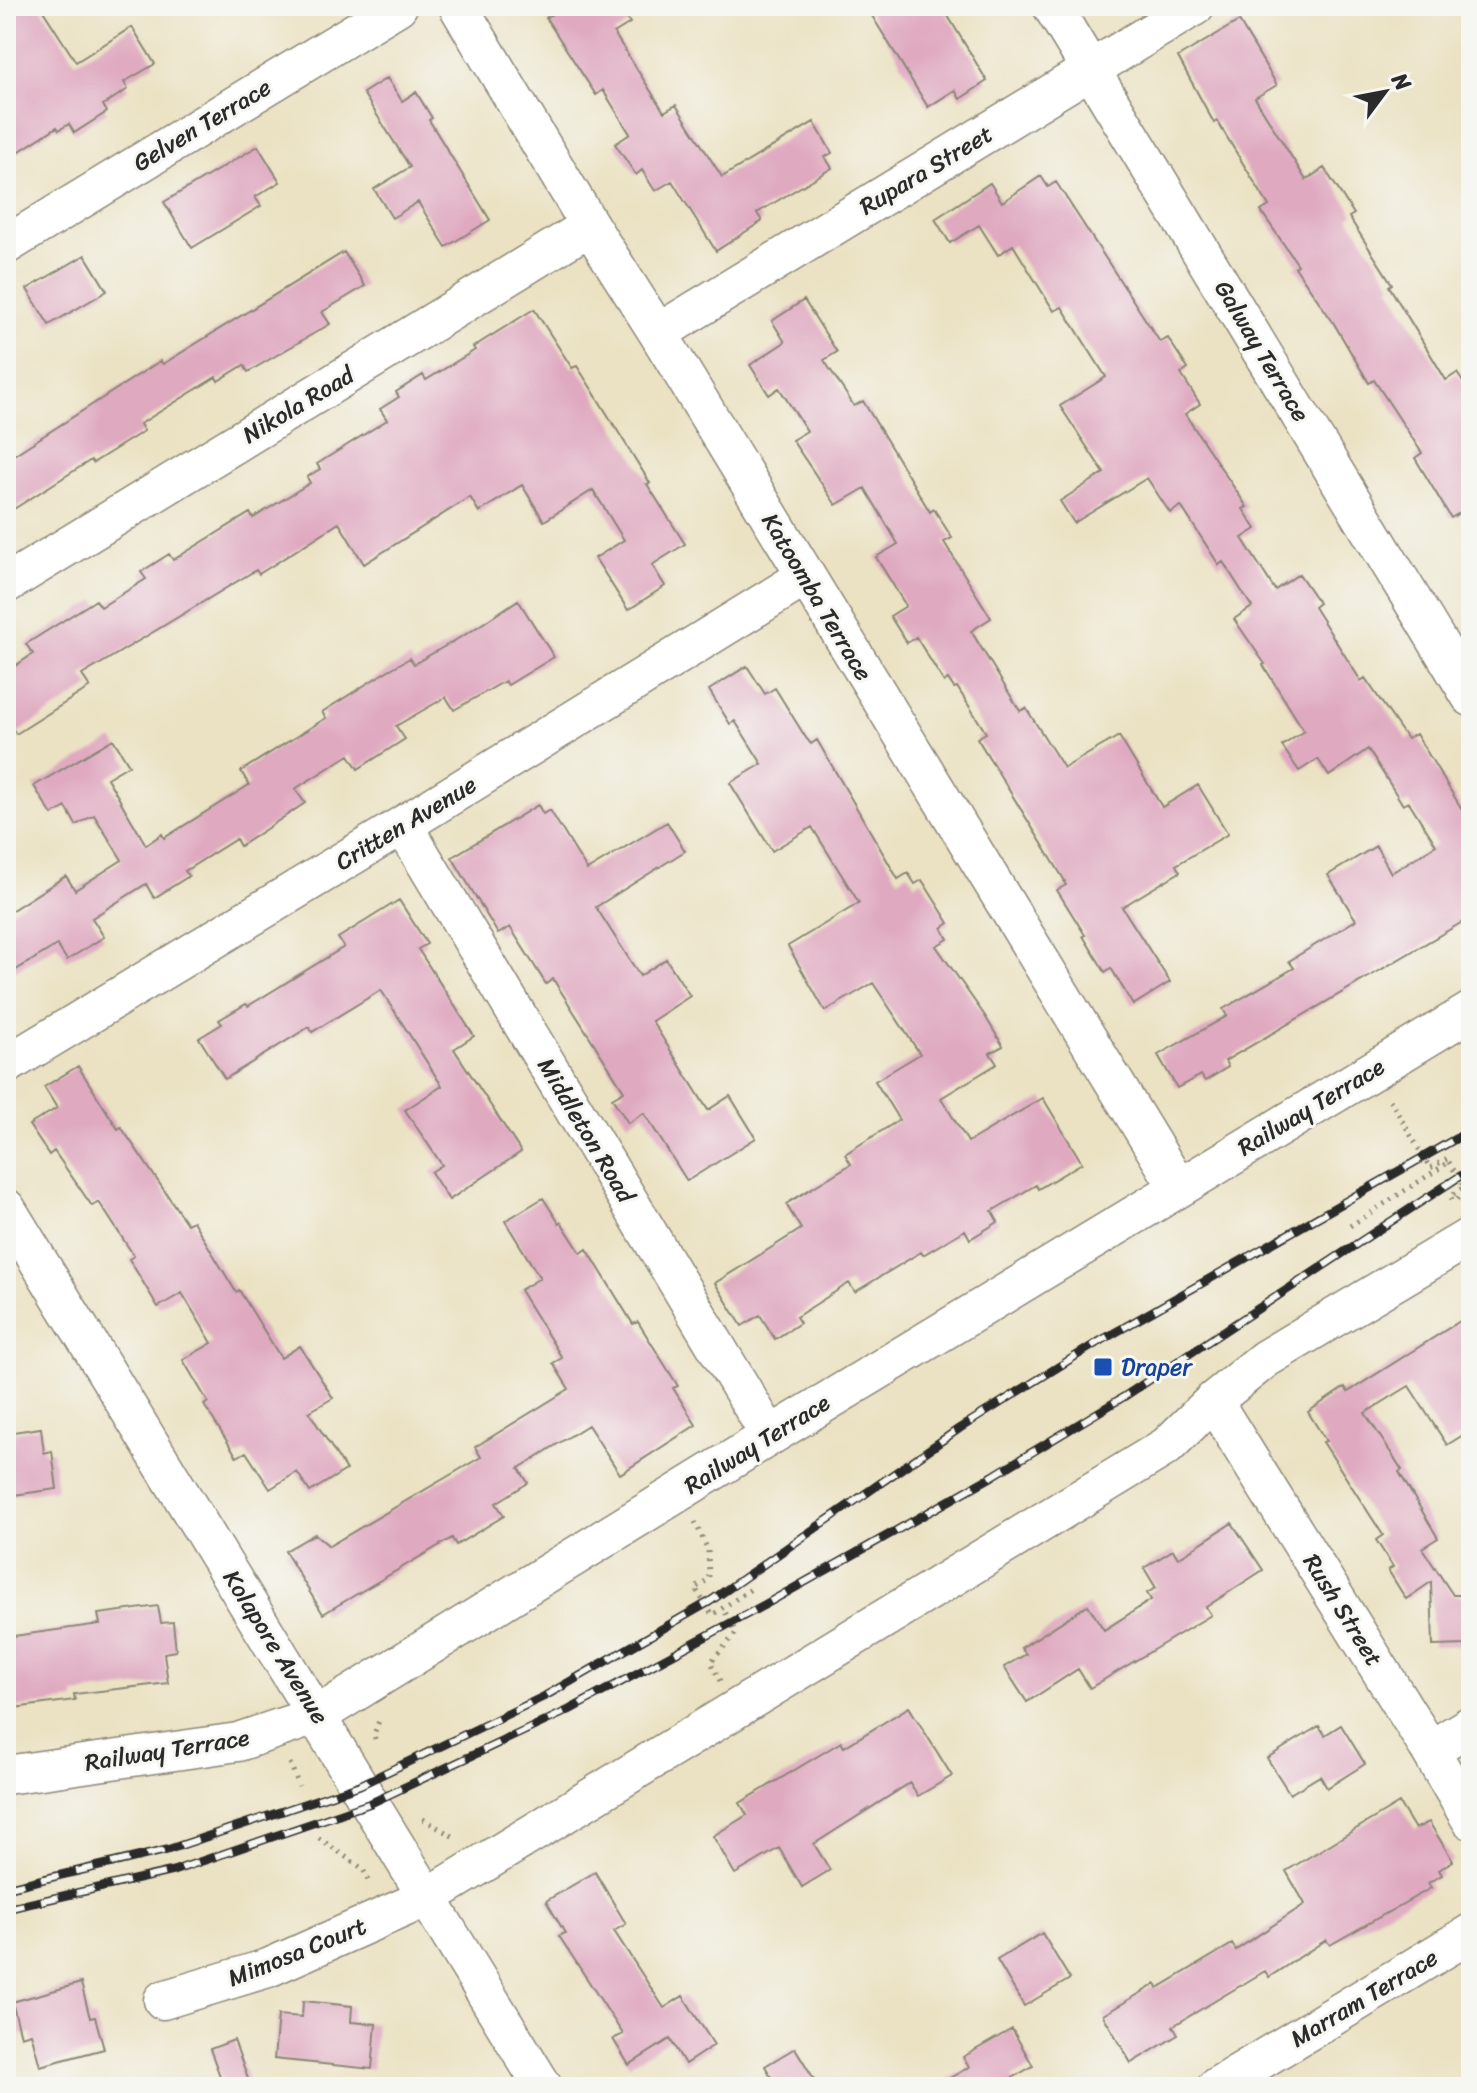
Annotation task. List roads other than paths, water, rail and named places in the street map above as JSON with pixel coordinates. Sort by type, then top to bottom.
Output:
[{"type":"street","name":"Gelven Terrace","points":[[6,245],[398,6]]},
{"type":"street","name":"Katoomba Terrace","points":[[458,6],[1178,1187]]},
{"type":"street","name":"Galway Terrace","points":[[1052,6],[1471,697]]},
{"type":"street","name":"Rupara Street","points":[[658,333],[1195,6]]},
{"type":"street","name":"Nikola Road","points":[[6,584],[590,226]]},
{"type":"street","name":"Critten Avenue","points":[[6,1065],[805,577]]},
{"type":"street","name":"Middleton Road","points":[[403,825],[770,1436]]},
{"type":"street","name":"Railway Terrace","points":[[6,1775],[238,1742],[318,1715],[770,1436],[1471,1011]]},
{"type":"street","name":"Kolapore Avenue","points":[[8,1213],[543,2087]]},
{"type":"street","points":[[428,1897],[1167,1446],[1213,1401],[1265,1359],[1471,1236]]},
{"type":"street","name":"Rush Street","points":[[1213,1401],[1471,1820]]},
{"type":"street","points":[[1430,1750],[1471,1725]]},
{"type":"street","name":"Mimosa Court","points":[[163,2000],[268,1968],[428,1897]]},
{"type":"street","name":"Marram Terrace","points":[[1216,2087],[1471,1933]]},
{"type":"railway","points":[[6,1888],[167,1850],[360,1785],[545,1696],[709,1602],[960,1428],[1095,1344],[1471,1130]]},
{"type":"railway","points":[[6,1909],[173,1871],[371,1803],[569,1710],[766,1604],[991,1477],[1125,1396],[1471,1169]]},
{"type":"place","name":"Draper","points":[[1103,1367]]}]
